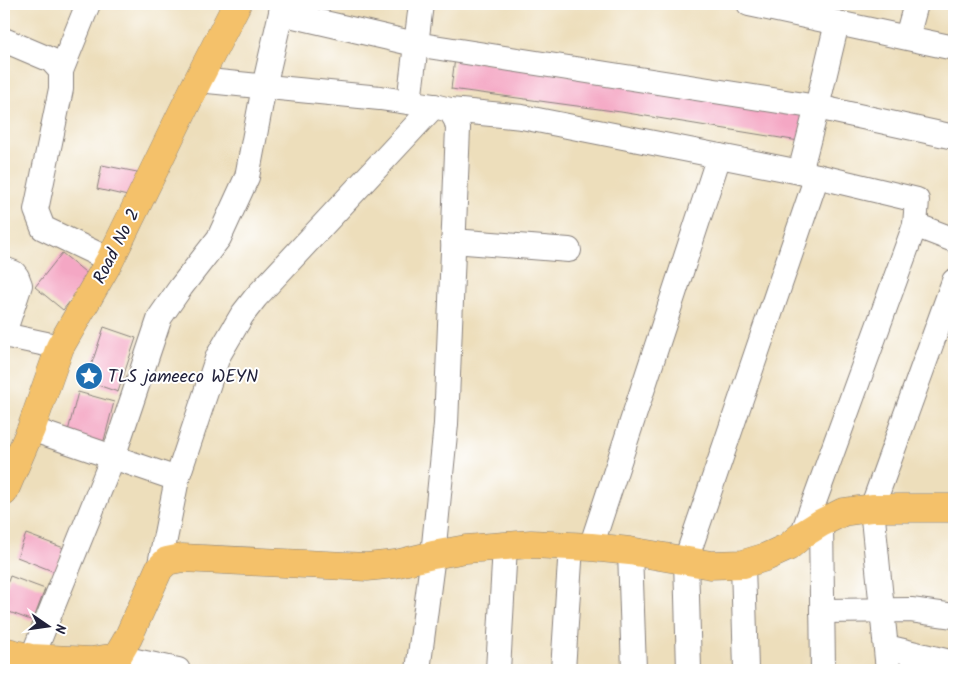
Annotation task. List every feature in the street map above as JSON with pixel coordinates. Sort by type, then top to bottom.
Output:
[{"type":"main road","name":"Road No 2","points":[[4,492],[31,429],[60,347],[110,260],[237,4]]},
{"type":"main road","points":[[4,652],[29,664],[90,666],[117,657],[125,644],[159,569],[167,561],[182,558],[367,567],[395,564],[466,549],[531,544],[581,546],[711,565],[743,564],[766,557],[788,547],[811,529],[843,512],[872,508],[954,508]]},
{"type":"street","points":[[88,4],[61,71],[62,89],[36,210],[42,228],[110,260]]},
{"type":"street","points":[[409,102],[421,4]]},
{"type":"street","points":[[749,4],[954,48]]},
{"type":"street","points":[[907,38],[916,4]]},
{"type":"street","points":[[29,664],[113,457],[160,317],[180,287],[219,238],[246,177],[282,9],[415,44],[817,107],[954,137]]},
{"type":"street","points":[[689,670],[686,560],[808,174],[817,107],[837,23]]},
{"type":"street","points":[[4,40],[52,60],[61,71]]},
{"type":"street","points":[[198,80],[380,98],[442,108],[522,117],[808,174],[917,200],[914,225],[811,529],[822,610],[823,670]]},
{"type":"street","points":[[418,670],[433,555],[446,424],[458,128],[456,120],[442,108]]},
{"type":"street","points":[[159,569],[177,479],[218,356],[242,315],[256,297],[442,108]]},
{"type":"street","points":[[563,670],[581,546],[719,156]]},
{"type":"street","points":[[914,225],[954,240]]},
{"type":"street","points":[[452,241],[569,250]]},
{"type":"street","points":[[4,269],[14,273],[20,285],[4,334],[60,347]]},
{"type":"street","points":[[954,281],[872,508],[887,659],[954,663]]},
{"type":"street","points":[[31,429],[177,479]]},
{"type":"street","points":[[498,670],[506,546]]},
{"type":"street","points":[[630,552],[634,670]]},
{"type":"street","points":[[743,564],[746,670]]},
{"type":"street","points":[[822,610],[911,610],[954,616]]},
{"type":"street","points":[[117,657],[178,670]]},
{"type":"building","points":[[455,58],[804,110],[799,141],[621,112],[451,89]]},
{"type":"building","points":[[102,165],[137,172],[132,197],[97,189]]},
{"type":"building","points":[[62,253],[90,276],[63,310],[35,287]]},
{"type":"building","points":[[104,327],[136,338],[118,392],[86,381]]},
{"type":"building","points":[[78,392],[114,402],[102,448],[66,439]]},
{"type":"building","points":[[26,534],[64,548],[55,572],[17,557]]},
{"type":"building","points":[[10,576],[45,589],[33,621],[4,610],[4,592]]},
{"type":"place","name":"TLS jameeco WEYN","points":[[89,376]]}]
